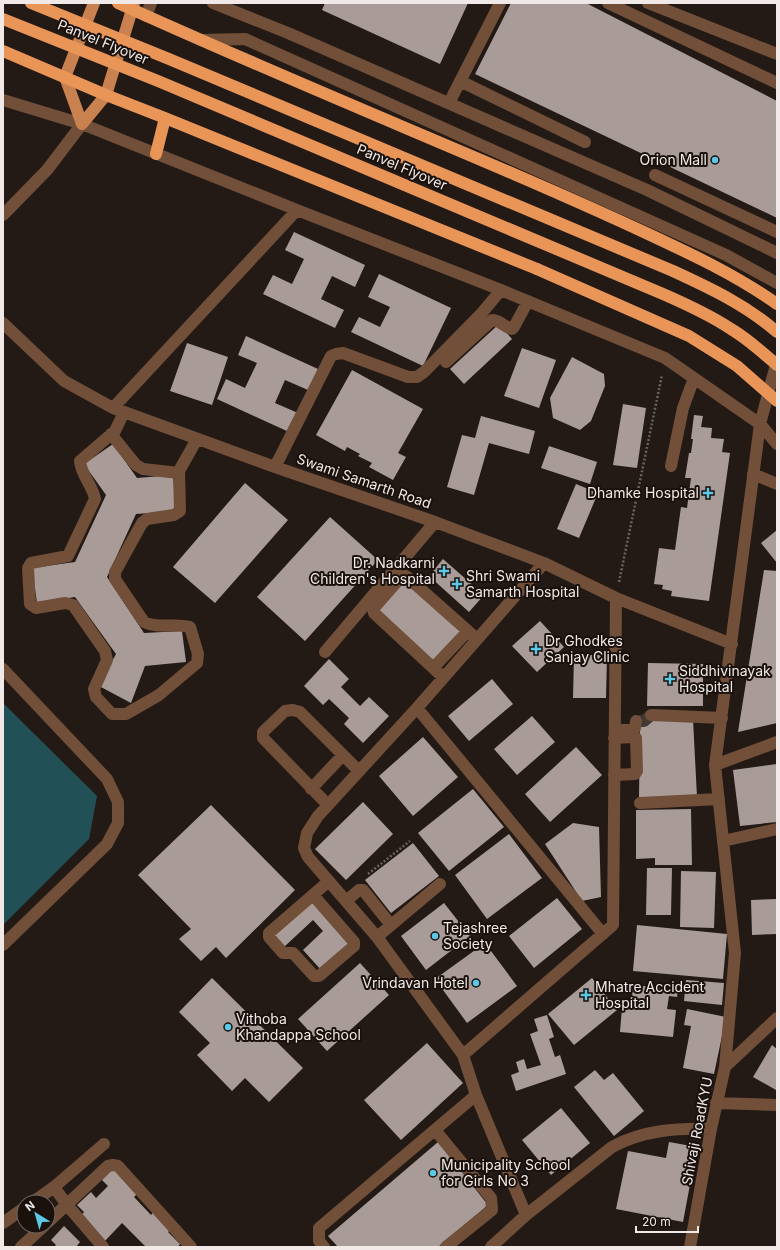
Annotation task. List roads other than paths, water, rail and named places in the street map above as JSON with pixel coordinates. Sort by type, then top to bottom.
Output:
[{"type":"highway","name":"Panvel Flyover","points":[[30,3],[169,59],[673,271],[714,290],[738,304],[768,324],[777,332]]},
{"type":"highway","points":[[118,3],[133,6],[146,16],[571,199],[685,251],[725,271],[777,304]]},
{"type":"highway","name":"Panvel Flyover","points":[[3,19],[158,81],[663,294],[702,312],[731,328],[753,344],[777,365]]},
{"type":"highway","points":[[3,51],[106,95],[537,270],[689,336],[736,366],[777,401]]},
{"type":"highway","points":[[156,154],[165,118]]},
{"type":"main road","points":[[82,124],[65,77],[94,3]]},
{"type":"main road","points":[[82,124],[106,95],[133,6]]},
{"type":"street","points":[[146,16],[151,3]]},
{"type":"street","points":[[213,3],[288,33],[647,190],[777,254]]},
{"type":"street","points":[[448,103],[500,3]]},
{"type":"street","points":[[608,3],[777,82]]},
{"type":"street","points":[[648,3],[777,54]]},
{"type":"street","points":[[201,40],[245,40],[726,255],[777,283]]},
{"type":"street","points":[[460,81],[584,142]]},
{"type":"street","points":[[3,100],[82,124],[501,290],[665,358],[760,424],[777,444]]},
{"type":"street","points":[[3,215],[47,170],[82,124]]},
{"type":"street","points":[[655,176],[777,234],[764,247]]},
{"type":"street","points":[[113,408],[297,210]]},
{"type":"street","points":[[275,467],[331,356],[343,353],[408,377],[417,377],[424,372],[481,314],[501,290]]},
{"type":"street","points":[[446,362],[492,320],[497,320],[512,329],[528,301]]},
{"type":"street","name":"Swami Samarth Road","points":[[3,323],[64,381],[113,408],[275,467],[435,522],[544,563],[616,598],[732,644]]},
{"type":"street","points":[[725,1067],[735,953],[715,765],[760,424],[777,361]]},
{"type":"street","points":[[671,466],[683,408],[694,378]]},
{"type":"street","points":[[124,412],[115,431],[80,462],[80,466],[94,492],[96,499],[68,556],[31,563],[28,568],[30,604],[36,608],[65,603],[73,604],[105,651],[107,660],[94,688],[96,698],[112,714],[126,714],[159,695],[197,663],[198,654],[190,627],[183,625],[150,625],[144,622],[115,579],[115,572],[142,523],[147,518],[174,516],[180,511],[179,471],[197,439]]},
{"type":"street","points":[[111,434],[136,465],[143,469],[179,473]]},
{"type":"street","points":[[753,474],[777,484]]},
{"type":"street","points":[[325,652],[435,522]]},
{"type":"street","points":[[526,1215],[476,1094],[463,1055],[377,937],[308,857],[304,848],[307,833],[318,816],[417,708],[544,563]]},
{"type":"street","points":[[443,678],[374,613],[372,609],[401,577],[406,576],[477,639]]},
{"type":"street","points":[[463,1055],[613,925],[616,598]]},
{"type":"street","points":[[433,668],[468,631]]},
{"type":"street","points":[[3,669],[107,779],[118,802],[118,823],[107,844],[3,945]]},
{"type":"street","points":[[417,708],[603,934]]},
{"type":"street","points":[[328,805],[262,738],[264,732],[285,711],[293,710],[300,712],[359,771]]},
{"type":"street","points":[[651,715],[722,718]]},
{"type":"street","points":[[615,734],[637,721]]},
{"type":"street","points":[[614,775],[635,774],[637,771],[636,738],[615,734]]},
{"type":"street","points":[[715,765],[777,742]]},
{"type":"street","points":[[311,789],[343,755]]},
{"type":"street","points":[[614,762],[636,761]]},
{"type":"street","points":[[640,803],[719,799]]},
{"type":"street","points":[[723,841],[777,829]]},
{"type":"street","points":[[313,895],[354,942],[354,946],[319,976],[314,976],[293,953],[283,953],[269,937],[270,933],[313,895],[329,881]]},
{"type":"street","points":[[377,937],[440,884]]},
{"type":"street","points":[[346,901],[359,890],[362,890],[392,925]]},
{"type":"street","name":"Shivaji RoadKYU","points":[[690,1247],[716,1103],[725,1067],[777,1018]]},
{"type":"street","points":[[324,1247],[319,1241],[319,1228],[476,1094]]},
{"type":"street","points":[[716,1103],[777,1105]]},
{"type":"street","points":[[490,1247],[526,1215],[612,1147],[623,1141],[674,1129],[711,1129]]},
{"type":"street","points":[[435,1130],[491,1198],[492,1210],[446,1247]]},
{"type":"street","points":[[44,1194],[104,1144]]},
{"type":"street","points":[[56,1215],[108,1166],[118,1166],[191,1247]]},
{"type":"street","points":[[54,1187],[67,1205],[103,1247]]},
{"type":"street","points":[[3,1223],[16,1214]]},
{"type":"street","points":[[21,1247],[35,1234]]},
{"type":"water","points":[[3,703],[97,796],[89,839],[3,925]]},
{"type":"tunnel","points":[[639,721],[644,721],[651,715]]},
{"type":"place","name":"Orion Mall","points":[[715,160]]},
{"type":"place","name":"Dhamke Hospital","points":[[708,493]]},
{"type":"place","name":"Dr. Nadkarni Children's Hospital","points":[[444,571]]},
{"type":"place","name":"Shri Swami Samarth Hospital","points":[[457,584]]},
{"type":"place","name":"Dr Ghodkes Sanjay Clinic","points":[[536,649]]},
{"type":"place","name":"Siddhivinayak Hospital","points":[[670,679]]},
{"type":"place","name":"Tejashree Society","points":[[435,936]]},
{"type":"place","name":"Vrindavan Hotel","points":[[476,983]]},
{"type":"place","name":"Mhatre Accident Hospital","points":[[586,995]]},
{"type":"place","name":"Vithoba Khandappa School","points":[[228,1027]]},
{"type":"place","name":"Municipality School for Girls No 3","points":[[433,1173]]}]
